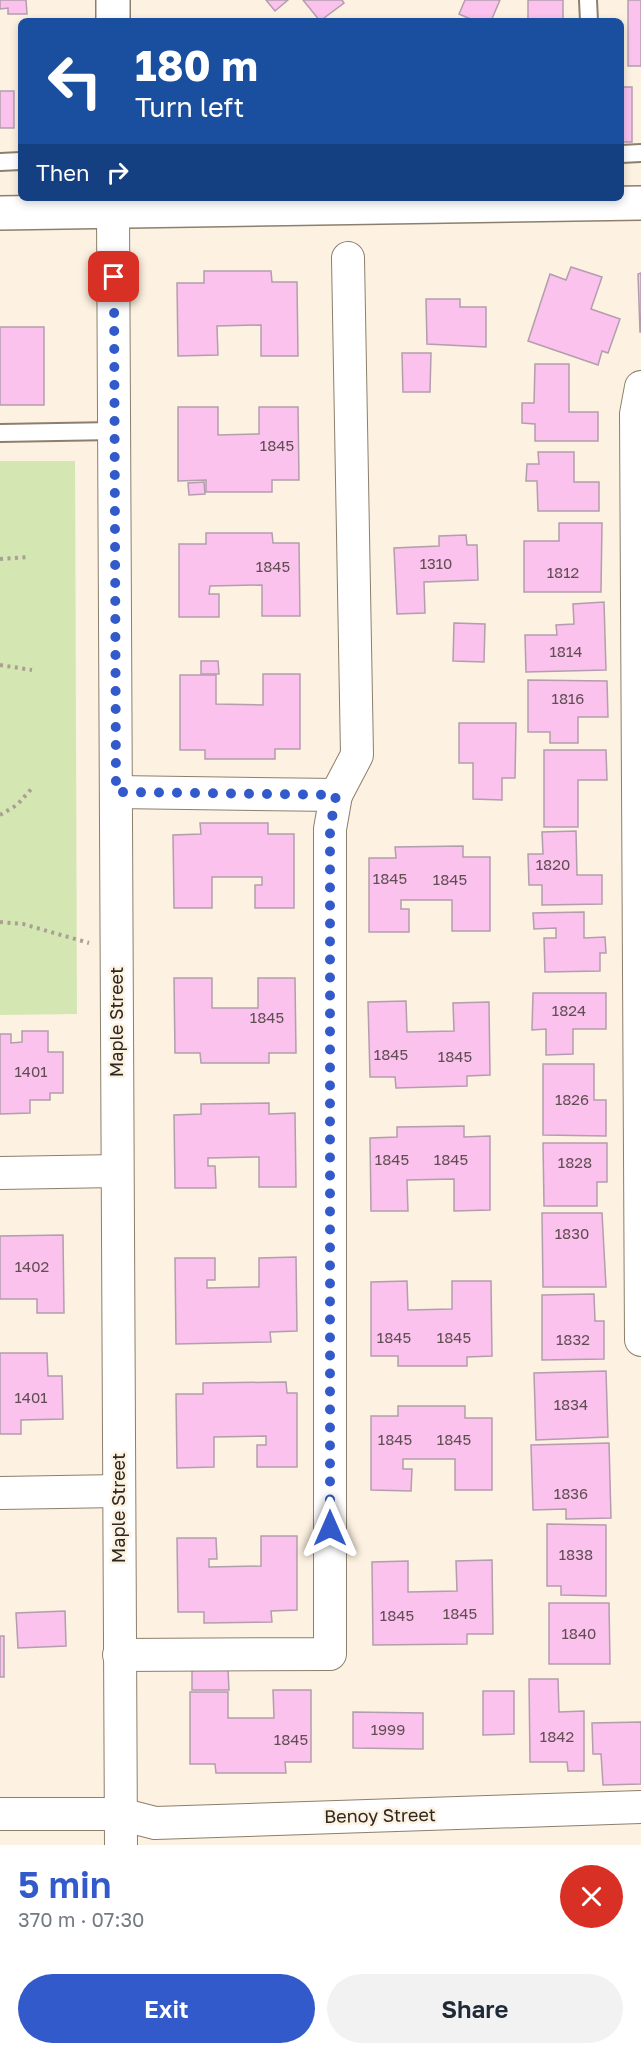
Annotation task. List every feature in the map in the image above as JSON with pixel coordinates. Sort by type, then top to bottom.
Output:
[{"type":"main road","points":[[113,18],[114,0]]},
{"type":"main road","points":[[0,213],[113,204],[641,202]]},
{"type":"street","name":"Maple Street","points":[[113,204],[121,1845]]},
{"type":"street","points":[[119,1655],[330,1654],[330,829],[336,795],[357,755],[348,258]]},
{"type":"street","points":[[641,387],[636,414],[640,663],[641,1340]]},
{"type":"street","points":[[116,792],[336,795]]},
{"type":"street","points":[[0,1173],[117,1171]]},
{"type":"street","points":[[0,1493],[118,1491]]},
{"type":"street","name":"Benoy Street","points":[[0,1814],[120,1814],[155,1823],[641,1807]]},
{"type":"lane","points":[[588,0],[589,18]]},
{"type":"lane","points":[[624,154],[641,153]]},
{"type":"lane","points":[[0,162],[18,161]]},
{"type":"lane","points":[[0,433],[114,431]]},
{"type":"path","points":[[0,559],[28,557]]},
{"type":"path","points":[[0,665],[32,670]]},
{"type":"path","points":[[0,815],[17,805],[33,788]]},
{"type":"path","points":[[0,922],[23,924],[64,938],[117,948]]},
{"type":"green space","points":[[0,461],[75,461],[77,1014],[0,1015]]},
{"type":"building","points":[[0,0],[26,0],[27,14],[8,14],[8,8],[0,9]]},
{"type":"building","points":[[266,0],[288,0],[275,11]]},
{"type":"building","points":[[303,0],[342,0],[344,3],[324,18],[318,18]]},
{"type":"building","points":[[465,0],[500,0],[492,18],[468,18],[459,14]]},
{"type":"building","points":[[528,0],[563,0],[563,18],[528,18]]},
{"type":"building","points":[[628,0],[641,0],[641,66],[628,66]]},
{"type":"building","points":[[624,87],[632,87],[632,142],[624,142]]},
{"type":"building","points":[[0,91],[14,91],[14,128],[0,128]]},
{"type":"building","points":[[571,267],[602,277],[591,309],[620,319],[608,353],[602,351],[598,365],[528,341],[550,274],[566,280]]},
{"type":"building","points":[[204,271],[271,271],[272,282],[297,282],[298,356],[261,356],[261,325],[217,326],[218,355],[178,356],[177,283],[204,283]]},
{"type":"building","points":[[641,273],[641,332],[640,332],[638,274]]},
{"type":"building","points":[[426,299],[460,299],[460,307],[486,307],[486,347],[427,344]]},
{"type":"building","points":[[0,327],[44,327],[44,405],[0,405]]},
{"type":"building","points":[[402,353],[431,353],[430,392],[403,392]]},
{"type":"building","points":[[535,364],[569,364],[569,412],[598,412],[598,441],[535,441],[535,424],[522,423],[522,403],[534,403]]},
{"type":"building","points":[[178,407],[218,407],[218,435],[259,434],[259,407],[298,407],[299,480],[272,480],[272,492],[206,492],[206,480],[178,481]]},
{"type":"building","points":[[538,452],[574,452],[574,482],[599,482],[599,511],[538,511],[537,481],[526,481],[527,464],[539,464]]},
{"type":"building","points":[[204,482],[205,494],[189,495],[188,483]]},
{"type":"building","points":[[559,523],[602,523],[601,592],[524,592],[524,541],[559,541]]},
{"type":"building","points":[[206,533],[272,533],[273,543],[299,543],[300,616],[262,616],[262,585],[210,586],[209,594],[219,594],[219,617],[179,617],[179,544],[206,544]]},
{"type":"building","points":[[466,535],[467,545],[477,545],[478,580],[424,582],[425,613],[397,614],[394,548],[439,546],[439,536]]},
{"type":"building","points":[[604,602],[606,670],[526,672],[525,635],[557,635],[556,625],[574,624],[573,604]]},
{"type":"building","points":[[454,623],[485,624],[484,662],[453,661]]},
{"type":"building","points":[[201,661],[218,661],[219,674],[201,674]]},
{"type":"building","points":[[263,674],[300,674],[300,749],[275,749],[275,759],[205,759],[205,750],[180,750],[180,675],[216,675],[216,704],[263,705]]},
{"type":"building","points":[[528,680],[607,681],[608,717],[578,717],[578,743],[550,743],[550,732],[528,732]]},
{"type":"building","points":[[459,723],[516,723],[515,778],[502,778],[502,800],[473,799],[473,763],[459,763]]},
{"type":"building","points":[[544,750],[606,750],[607,780],[578,780],[578,827],[544,827]]},
{"type":"building","points":[[200,823],[268,823],[268,834],[294,834],[294,908],[255,908],[255,885],[262,885],[262,877],[212,877],[212,908],[174,908],[173,835],[201,834]]},
{"type":"building","points":[[576,831],[577,875],[602,875],[602,904],[542,905],[542,885],[529,885],[528,854],[543,854],[542,832]]},
{"type":"building","points":[[463,846],[463,857],[490,857],[490,931],[452,931],[452,900],[401,900],[401,909],[409,909],[409,932],[369,932],[369,858],[396,858],[395,847]]},
{"type":"building","points":[[584,912],[584,938],[605,937],[606,953],[600,953],[600,971],[545,972],[544,938],[556,938],[556,928],[534,929],[533,913]]},
{"type":"building","points":[[174,978],[212,978],[212,1008],[258,1008],[258,978],[295,978],[296,1053],[269,1053],[269,1063],[201,1063],[200,1053],[175,1053]]},
{"type":"building","points":[[533,993],[606,993],[606,1029],[573,1029],[573,1054],[546,1055],[546,1029],[532,1030]]},
{"type":"building","points":[[406,1001],[407,1032],[454,1031],[453,1003],[489,1002],[490,1075],[467,1076],[467,1086],[396,1088],[395,1077],[370,1077],[368,1002]]},
{"type":"building","points":[[22,1031],[48,1031],[48,1052],[63,1052],[63,1093],[50,1093],[50,1100],[30,1100],[30,1113],[0,1114],[0,1034],[11,1034],[11,1043],[22,1042]]},
{"type":"building","points":[[543,1064],[594,1064],[594,1100],[606,1100],[606,1136],[543,1135]]},
{"type":"building","points":[[269,1103],[269,1114],[295,1113],[296,1187],[259,1187],[259,1157],[208,1158],[208,1166],[215,1166],[216,1188],[175,1188],[174,1115],[201,1114],[201,1104]]},
{"type":"building","points":[[464,1126],[464,1137],[490,1136],[490,1210],[454,1211],[454,1179],[407,1180],[408,1211],[371,1211],[370,1138],[397,1137],[397,1127]]},
{"type":"building","points":[[543,1143],[607,1143],[607,1182],[597,1182],[597,1206],[544,1206]]},
{"type":"building","points":[[542,1213],[602,1213],[606,1287],[543,1287]]},
{"type":"building","points":[[63,1235],[64,1313],[37,1313],[37,1299],[0,1299],[0,1236]]},
{"type":"building","points":[[296,1257],[297,1331],[270,1332],[271,1342],[176,1344],[175,1258],[215,1258],[215,1280],[207,1280],[207,1288],[259,1287],[259,1258]]},
{"type":"building","points":[[407,1281],[408,1310],[452,1309],[452,1281],[491,1281],[492,1356],[467,1357],[467,1366],[398,1366],[398,1356],[371,1356],[371,1282]]},
{"type":"building","points":[[594,1294],[595,1321],[604,1321],[604,1359],[542,1360],[542,1295]]},
{"type":"building","points":[[0,1353],[47,1353],[48,1376],[62,1376],[63,1419],[21,1420],[21,1434],[0,1434]]},
{"type":"building","points":[[606,1371],[608,1437],[536,1440],[534,1373]]},
{"type":"building","points":[[286,1382],[287,1393],[297,1393],[297,1467],[257,1467],[257,1445],[266,1445],[266,1436],[214,1437],[214,1467],[177,1468],[176,1394],[203,1394],[203,1383]]},
{"type":"building","points":[[398,1406],[465,1406],[465,1418],[492,1418],[492,1490],[455,1490],[455,1459],[403,1459],[403,1469],[412,1469],[411,1491],[371,1490],[371,1416],[398,1416]]},
{"type":"building","points":[[609,1443],[611,1518],[566,1519],[566,1509],[533,1510],[531,1445]]},
{"type":"building","points":[[547,1524],[606,1525],[606,1596],[561,1595],[561,1586],[547,1586]]},
{"type":"building","points":[[261,1536],[297,1536],[297,1610],[271,1611],[272,1622],[204,1623],[204,1612],[178,1612],[177,1538],[216,1538],[217,1559],[209,1559],[209,1567],[261,1566]]},
{"type":"building","points":[[492,1560],[493,1634],[467,1634],[467,1644],[373,1645],[372,1562],[408,1561],[408,1592],[457,1591],[456,1561]]},
{"type":"building","points":[[549,1603],[609,1603],[610,1664],[549,1664]]},
{"type":"building","points":[[65,1611],[66,1646],[18,1648],[16,1613]]},
{"type":"building","points":[[0,1636],[4,1636],[4,1677],[0,1677]]},
{"type":"building","points":[[192,1669],[228,1669],[229,1690],[192,1690]]},
{"type":"building","points":[[529,1679],[558,1679],[559,1712],[584,1711],[584,1771],[568,1771],[567,1762],[530,1762]]},
{"type":"building","points":[[273,1690],[311,1690],[311,1762],[285,1762],[286,1773],[216,1773],[215,1764],[190,1764],[190,1692],[228,1692],[228,1718],[274,1718]]},
{"type":"building","points":[[483,1691],[514,1691],[514,1734],[483,1735]]},
{"type":"building","points":[[353,1712],[423,1713],[423,1749],[353,1748]]},
{"type":"building","points":[[641,1722],[641,1784],[603,1785],[601,1754],[593,1754],[592,1723]]},
{"type":"route","points":[[114,277],[116,792],[336,795],[330,829],[330,1528]]}]
